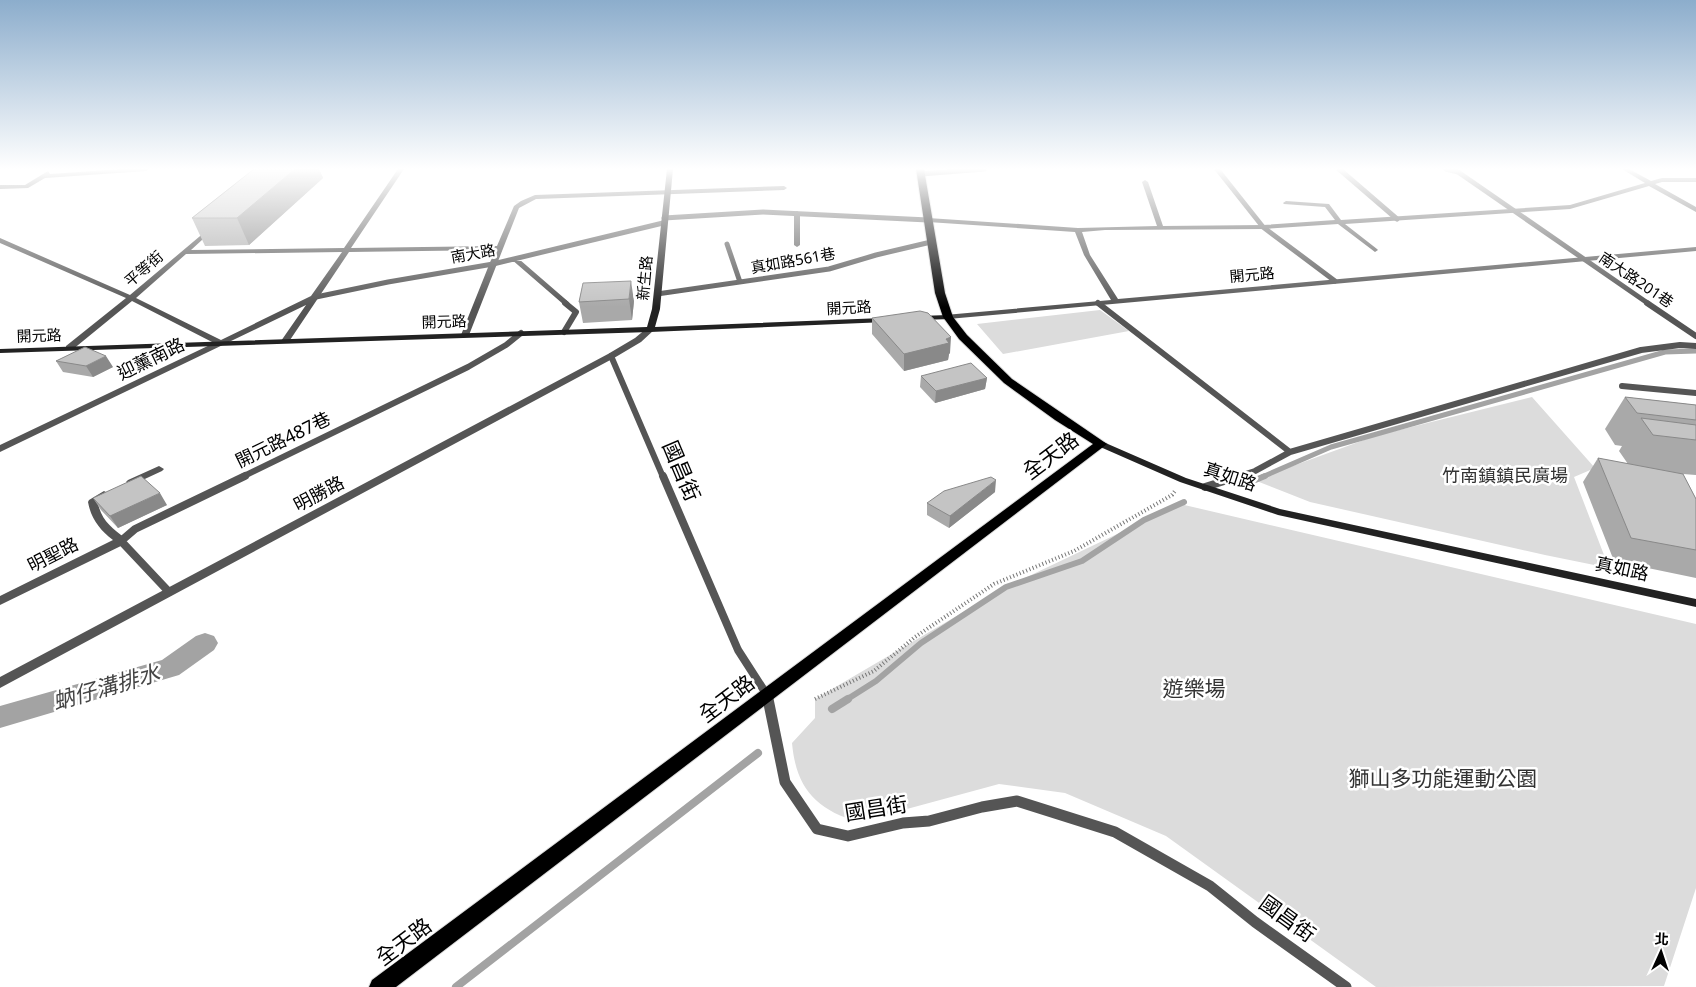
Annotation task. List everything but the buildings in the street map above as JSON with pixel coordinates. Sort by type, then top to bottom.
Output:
[{"type":"main road","name":"新生路","points":[[650,330],[656,309],[664,215]]},
{"type":"main road","name":"真如路","points":[[927,215],[940,293],[948,317],[963,336],[1008,381],[1101,444],[1183,480],[1278,512],[1696,603]]},
{"type":"main road","name":"開元路","points":[[908,319],[948,317]]},
{"type":"main road","name":"開元路","points":[[0,351],[521,332],[650,330],[889,320]]},
{"type":"main road","name":"全天路","points":[[379,987],[1101,444]]},
{"type":"street","points":[[285,341],[370,215]]},
{"type":"street","points":[[465,335],[512,215]]},
{"type":"street","points":[[797,215],[797,245]]},
{"type":"street","points":[[1156,215],[1161,228]]},
{"type":"street","points":[[1334,215],[1339,222],[1375,250]]},
{"type":"street","name":"南大路","points":[[928,220],[1078,230],[1263,227],[1448,215]]},
{"type":"street","name":"平等街","points":[[69,348],[131,298],[221,220]]},
{"type":"street","points":[[1078,230],[1087,256],[1115,301]]},
{"type":"street","points":[[0,240],[131,298],[221,343]]},
{"type":"street","points":[[184,252],[498,248]]},
{"type":"street","name":"開元路","points":[[948,317],[1696,249]]},
{"type":"street","name":"迎薰南路","points":[[0,449],[316,296]]},
{"type":"street","name":"明勝路","points":[[0,683],[611,356],[638,340],[650,330]]},
{"type":"street","points":[[121,540],[102,526],[94,512],[93,502],[101,495],[159,469]]},
{"type":"street","name":"明聖路","points":[[0,601],[121,540]]},
{"type":"lane","name":"南大路","points":[[316,296],[493,264],[663,221],[697,215]]},
{"type":"lane","name":"南大路","points":[[820,215],[928,220]]},
{"type":"lane","points":[[1254,215],[1263,227],[1335,281]]},
{"type":"lane","points":[[1392,215],[1397,219]]},
{"type":"lane","name":"南大路201巷","points":[[1521,215],[1696,336]]},
{"type":"lane","name":"真如路561巷","points":[[657,294],[829,269],[876,255],[932,242]]},
{"type":"lane","points":[[727,244],[740,282]]},
{"type":"lane","points":[[515,259],[576,312],[564,332]]},
{"type":"lane","points":[[1098,303],[1290,452]]},
{"type":"lane","name":"開元路487巷","points":[[121,540],[143,525],[468,367],[506,345],[521,332]]},
{"type":"lane","points":[[1204,487],[1255,471],[1290,452],[1641,350],[1680,345],[1696,346]]},
{"type":"lane","name":"國昌街","points":[[611,356],[738,650],[767,696],[785,782],[817,829],[848,836],[1016,801],[1115,832],[1210,886],[1255,922],[1346,987]]},
{"type":"lane","points":[[1622,386],[1696,393]]},
{"type":"lane","points":[[121,540],[169,592]]},
{"type":"path","points":[[815,699],[874,671],[915,637],[994,584],[1074,551],[1172,494],[1183,480]]},
{"type":"green space","points":[[1100,310],[1129,331],[1003,354],[977,324]]},
{"type":"green space","name":"竹南鎮鎮民廣場","points":[[1532,397],[1595,468],[1574,477],[1609,568],[1310,502],[1254,480],[1375,436]]},
{"type":"green space","name":"獅山多功能運動公園","points":[[1180,504],[1696,624],[1696,888],[1664,986],[1376,987],[1166,836],[1065,793],[999,784],[859,822],[831,811],[811,795],[798,773],[792,743],[815,718],[815,699],[1006,587]]},
{"type":"waterway","points":[[1262,477],[1331,447],[1665,352],[1696,351]]},
{"type":"waterway","points":[[1248,483],[1265,476]]},
{"type":"waterway","points":[[846,700],[876,681],[921,643],[1006,587],[1082,561],[1144,520],[1184,502]]},
{"type":"waterway","name":"蚋仔溝排水","points":[[0,717],[119,681],[170,668],[205,643]]},
{"type":"waterway","points":[[832,709],[848,699]]},
{"type":"waterway","points":[[456,987],[758,753]]},
{"type":"park label","name":"遊樂場","points":[[1194,689]]}]
